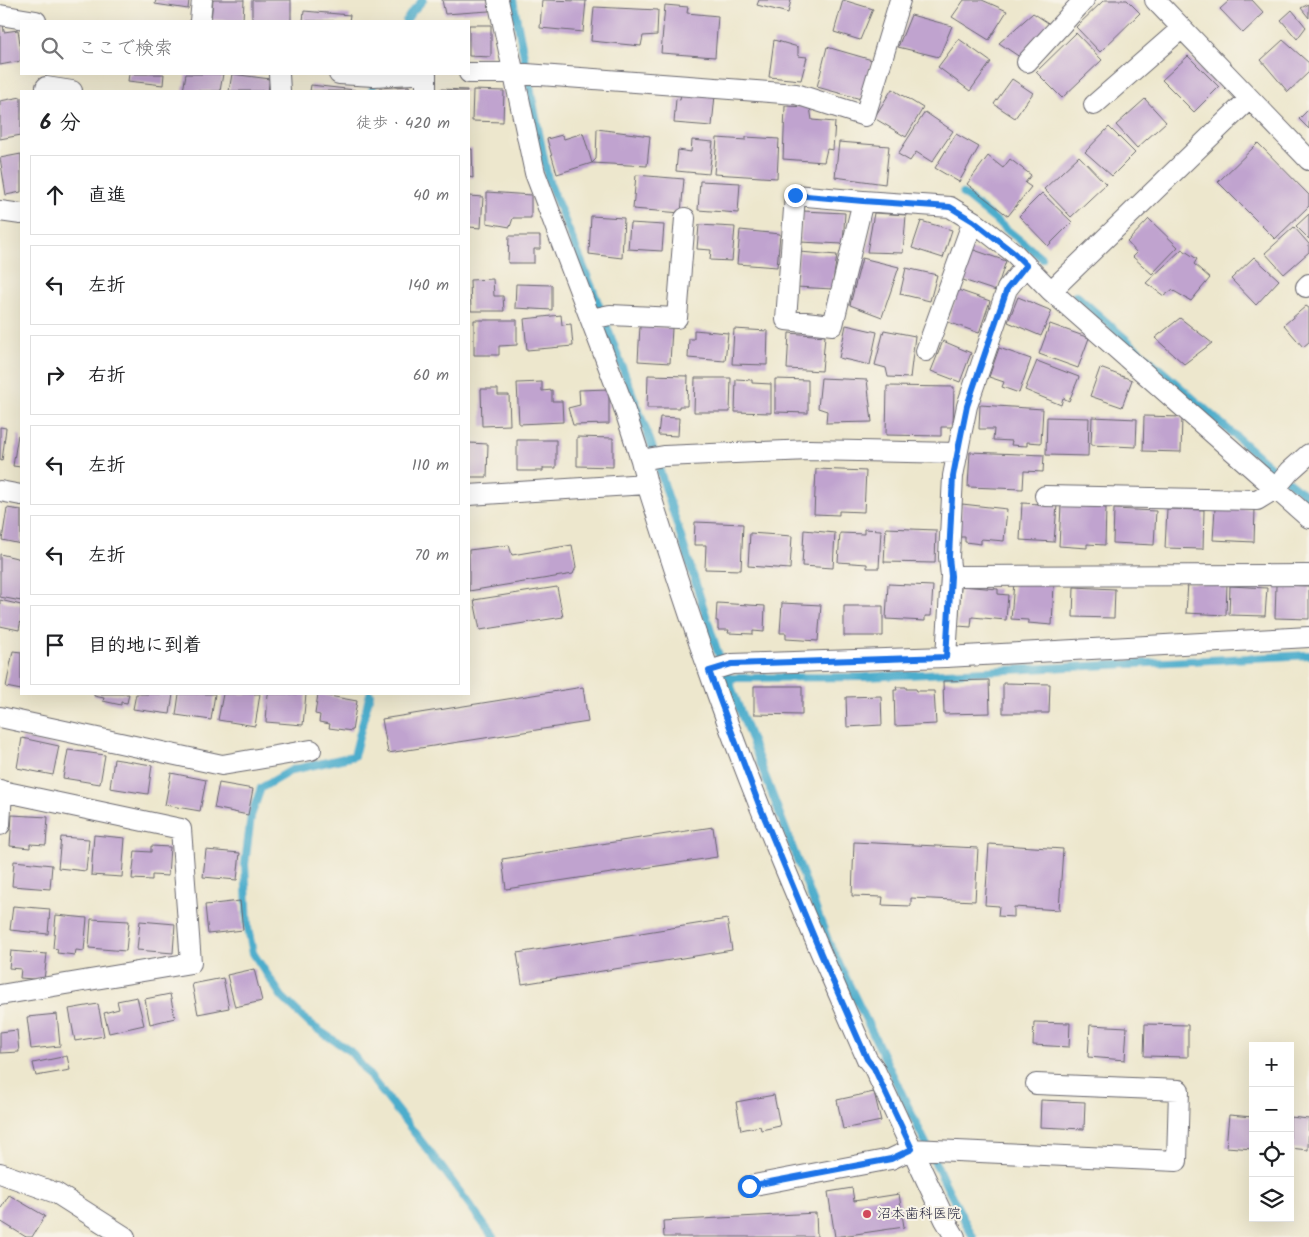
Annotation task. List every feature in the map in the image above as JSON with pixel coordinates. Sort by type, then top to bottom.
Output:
[{"type":"street","points":[[200,20],[202,0]]},
{"type":"street","points":[[498,0],[523,74],[535,173],[600,317],[622,402],[651,458],[647,484],[720,668],[758,802],[867,1059],[874,1068],[945,1220],[955,1237]]},
{"type":"street","points":[[470,73],[523,74],[796,94],[865,116],[900,0]]},
{"type":"street","points":[[1027,62],[1084,0]]},
{"type":"street","points":[[1155,0],[1309,160]]},
{"type":"street","points":[[0,15],[30,20]]},
{"type":"street","points":[[1094,105],[1182,28]]},
{"type":"street","points":[[279,75],[280,90]]},
{"type":"street","points":[[356,75],[394,75]]},
{"type":"street","points":[[426,75],[426,90]]},
{"type":"street","points":[[46,90],[46,87],[66,90]]},
{"type":"street","points":[[1051,291],[1249,99]]},
{"type":"street","points":[[863,201],[833,325],[786,320],[795,195],[950,207],[973,221],[1014,253],[1051,291],[1283,480],[1309,518]]},
{"type":"street","points":[[0,211],[20,214]]},
{"type":"street","points":[[600,317],[677,318],[685,218]]},
{"type":"street","points":[[926,351],[973,221]]},
{"type":"street","points":[[946,657],[951,576],[949,557],[953,476],[957,453],[967,406],[1007,289],[1026,265]]},
{"type":"street","points":[[651,458],[809,450],[957,453]]},
{"type":"street","points":[[1045,496],[1257,500],[1283,480],[1309,454]]},
{"type":"street","points":[[470,495],[647,484]]},
{"type":"street","points":[[0,491],[20,495]]},
{"type":"street","points":[[951,576],[1309,576]]},
{"type":"street","points":[[720,668],[1309,637]]},
{"type":"street","points":[[0,717],[222,765],[311,750]]},
{"type":"street","points":[[0,825],[1,791],[181,829],[191,963],[0,995]]},
{"type":"street","points":[[749,1186],[891,1159],[913,1149],[1177,1161],[1179,1090],[1036,1084]]},
{"type":"street","points":[[0,1173],[56,1193],[124,1237]]},
{"type":"building","points":[[156,0],[189,0],[188,9],[155,4]]},
{"type":"building","points":[[213,0],[244,0],[243,20],[211,20]]},
{"type":"building","points":[[252,0],[291,0],[291,20],[252,20]]},
{"type":"building","points":[[442,0],[488,0],[489,11],[445,14]]},
{"type":"building","points":[[542,0],[586,1],[583,32],[540,28]]},
{"type":"building","points":[[759,0],[791,0],[788,13],[757,5]]},
{"type":"building","points":[[843,0],[873,9],[860,40],[834,32]]},
{"type":"building","points":[[964,0],[982,0],[1007,11],[989,40],[952,17]]},
{"type":"building","points":[[1104,0],[1127,0],[1140,13],[1100,52],[1076,27]]},
{"type":"building","points":[[1230,0],[1252,0],[1264,13],[1243,33],[1220,9]]},
{"type":"building","points":[[1309,4],[1309,18],[1301,8]]},
{"type":"building","points":[[665,5],[688,7],[687,13],[718,16],[715,57],[661,53]]},
{"type":"building","points":[[594,7],[658,10],[657,35],[643,36],[641,46],[591,41]]},
{"type":"building","points":[[1292,10],[1306,27],[1297,39],[1281,20]]},
{"type":"building","points":[[304,11],[350,15],[349,20],[303,20]]},
{"type":"building","points":[[1033,13],[1062,32],[1033,66],[999,43]]},
{"type":"building","points":[[911,15],[952,26],[939,57],[898,47]]},
{"type":"building","points":[[0,24],[3,24],[4,32],[18,30],[20,61],[0,65]]},
{"type":"building","points":[[470,25],[491,25],[491,57],[470,56]]},
{"type":"building","points":[[1076,33],[1102,60],[1062,98],[1036,72]]},
{"type":"building","points":[[959,39],[991,62],[970,91],[938,67]]},
{"type":"building","points":[[774,40],[798,47],[798,56],[807,57],[801,80],[769,77]]},
{"type":"building","points":[[1283,40],[1309,63],[1309,72],[1288,92],[1261,60]]},
{"type":"building","points":[[827,47],[872,60],[861,99],[817,87]]},
{"type":"building","points":[[1188,56],[1219,87],[1194,112],[1162,80]]},
{"type":"building","points":[[129,75],[164,75],[163,85],[128,81]]},
{"type":"building","points":[[186,75],[223,75],[220,90],[183,90]]},
{"type":"building","points":[[232,75],[270,79],[268,90],[229,90]]},
{"type":"building","points":[[1012,79],[1033,93],[1015,118],[994,104]]},
{"type":"building","points":[[311,85],[355,90],[310,90]]},
{"type":"building","points":[[409,86],[410,90],[378,90],[379,88]]},
{"type":"building","points":[[892,89],[923,108],[906,137],[874,118]]},
{"type":"building","points":[[473,90],[504,91],[503,122],[472,121]]},
{"type":"building","points":[[681,92],[715,95],[712,126],[674,123],[676,99],[680,100]]},
{"type":"building","points":[[20,97],[20,135],[0,139],[0,101]]},
{"type":"building","points":[[1145,99],[1166,122],[1137,148],[1116,125]]},
{"type":"building","points":[[785,106],[810,107],[812,120],[835,122],[833,150],[827,149],[824,162],[783,159]]},
{"type":"building","points":[[1309,109],[1309,129],[1299,119]]},
{"type":"building","points":[[925,112],[953,131],[932,162],[916,152],[910,161],[898,154]]},
{"type":"building","points":[[1109,127],[1135,153],[1112,176],[1085,152]]},
{"type":"building","points":[[597,129],[650,136],[647,166],[592,163],[596,159]]},
{"type":"building","points":[[583,133],[592,163],[557,174],[547,139],[562,135],[564,139]]},
{"type":"building","points":[[956,134],[979,147],[959,182],[935,168]]},
{"type":"building","points":[[746,137],[779,139],[777,178],[714,174],[717,138],[746,140]]},
{"type":"building","points":[[692,140],[713,142],[709,174],[676,171],[678,150],[691,152]]},
{"type":"building","points":[[839,142],[889,146],[885,184],[835,177]]},
{"type":"building","points":[[1258,143],[1309,195],[1309,206],[1275,239],[1218,182]]},
{"type":"building","points":[[470,149],[472,149],[473,178],[470,177]]},
{"type":"building","points":[[20,154],[20,192],[6,195],[0,158]]},
{"type":"building","points":[[988,156],[1003,168],[1010,159],[1031,175],[1025,183],[1031,187],[1008,216],[967,184]]},
{"type":"building","points":[[1079,156],[1106,184],[1071,217],[1044,189]]},
{"type":"building","points":[[636,175],[684,179],[681,213],[633,209]]},
{"type":"building","points":[[700,181],[740,183],[738,213],[698,210]]},
{"type":"building","points":[[487,192],[531,195],[531,218],[513,218],[510,227],[487,223]]},
{"type":"building","points":[[1042,193],[1072,222],[1048,246],[1019,216]]},
{"type":"building","points":[[470,196],[483,197],[481,228],[470,227]]},
{"type":"building","points":[[803,211],[845,213],[843,244],[800,242]]},
{"type":"building","points":[[874,213],[906,215],[903,253],[867,252]]},
{"type":"building","points":[[1309,214],[1309,239],[1296,226]]},
{"type":"building","points":[[591,216],[624,218],[622,258],[589,254]]},
{"type":"building","points":[[1149,219],[1178,247],[1152,274],[1133,257],[1137,253],[1127,242]]},
{"type":"building","points":[[921,221],[952,230],[943,258],[912,248]]},
{"type":"building","points":[[630,223],[664,225],[662,251],[628,249]]},
{"type":"building","points":[[699,225],[735,227],[732,261],[710,260],[711,250],[697,249]]},
{"type":"building","points":[[1294,227],[1309,244],[1309,252],[1284,274],[1265,253]]},
{"type":"building","points":[[740,230],[780,234],[777,267],[737,264]]},
{"type":"building","points":[[509,236],[540,236],[540,249],[534,249],[534,263],[508,263]]},
{"type":"building","points":[[971,249],[1006,261],[996,291],[960,279]]},
{"type":"building","points":[[1182,249],[1197,259],[1194,264],[1210,278],[1191,301],[1172,290],[1164,296],[1146,283]]},
{"type":"building","points":[[799,252],[837,255],[832,289],[796,287]]},
{"type":"building","points":[[1254,257],[1279,280],[1256,305],[1231,279]]},
{"type":"building","points":[[862,258],[899,267],[882,317],[850,305]]},
{"type":"building","points":[[906,268],[937,275],[930,301],[900,294]]},
{"type":"building","points":[[493,279],[494,296],[503,296],[504,311],[471,311],[470,280]]},
{"type":"building","points":[[516,284],[552,285],[552,310],[515,308]]},
{"type":"building","points":[[958,290],[990,301],[979,333],[948,322]]},
{"type":"building","points":[[1018,297],[1052,311],[1041,336],[1008,322]]},
{"type":"building","points":[[1306,306],[1309,308],[1309,342],[1303,347],[1284,325]]},
{"type":"building","points":[[561,315],[562,325],[571,324],[573,346],[527,350],[524,319]]},
{"type":"building","points":[[1180,318],[1212,343],[1184,364],[1155,338]]},
{"type":"building","points":[[474,320],[517,320],[517,345],[499,346],[499,355],[474,355]]},
{"type":"building","points":[[1050,324],[1089,338],[1078,368],[1039,354]]},
{"type":"building","points":[[846,325],[877,332],[870,365],[839,358]]},
{"type":"building","points":[[640,326],[672,328],[670,363],[638,361]]},
{"type":"building","points":[[734,329],[768,331],[767,365],[732,364]]},
{"type":"building","points":[[694,330],[728,333],[725,361],[688,358],[689,339],[694,339]]},
{"type":"building","points":[[884,330],[915,336],[910,378],[888,377],[886,368],[875,365]]},
{"type":"building","points":[[789,333],[825,336],[822,371],[787,369]]},
{"type":"building","points":[[943,341],[971,353],[960,382],[931,371]]},
{"type":"building","points":[[999,348],[1031,359],[1019,393],[1002,387],[1004,382],[989,377]]},
{"type":"building","points":[[1037,361],[1079,377],[1069,401],[1063,398],[1061,405],[1025,390]]},
{"type":"building","points":[[1100,368],[1132,380],[1122,407],[1090,396]]},
{"type":"building","points":[[648,375],[688,376],[687,406],[679,406],[679,408],[647,408]]},
{"type":"building","points":[[695,378],[731,378],[730,412],[694,412]]},
{"type":"building","points":[[821,378],[867,380],[872,422],[826,423],[827,411],[818,408]]},
{"type":"building","points":[[736,379],[752,380],[752,383],[771,384],[771,413],[735,412]]},
{"type":"building","points":[[775,379],[808,380],[808,413],[775,412]]},
{"type":"building","points":[[542,382],[542,391],[552,390],[552,401],[562,401],[563,422],[519,424],[517,383]]},
{"type":"building","points":[[887,386],[954,387],[953,427],[941,427],[941,436],[886,435]]},
{"type":"building","points":[[481,389],[498,389],[498,395],[509,395],[510,425],[482,426]]},
{"type":"building","points":[[609,389],[609,424],[573,425],[568,408],[580,405],[579,390]]},
{"type":"building","points":[[980,405],[1043,409],[1041,443],[1027,442],[1027,446],[1011,445],[1012,441],[993,440],[994,429],[979,429]]},
{"type":"building","points":[[1144,416],[1182,417],[1181,452],[1143,451]]},
{"type":"building","points":[[660,417],[679,418],[678,436],[658,435]]},
{"type":"building","points":[[1047,417],[1089,418],[1088,456],[1046,455]]},
{"type":"building","points":[[1092,417],[1137,419],[1136,447],[1091,445]]},
{"type":"building","points":[[0,427],[6,428],[2,461],[0,460]]},
{"type":"building","points":[[18,435],[20,436],[20,467],[13,466]]},
{"type":"building","points":[[577,437],[613,438],[613,467],[577,466]]},
{"type":"building","points":[[517,440],[556,440],[556,468],[543,468],[543,471],[517,471]]},
{"type":"building","points":[[470,443],[488,444],[487,477],[470,477]]},
{"type":"building","points":[[970,452],[1044,455],[1043,472],[1024,471],[1023,489],[968,487]]},
{"type":"building","points":[[816,469],[866,471],[864,512],[839,511],[839,515],[814,514]]},
{"type":"building","points":[[1022,503],[1057,505],[1054,542],[1020,540]]},
{"type":"building","points":[[962,504],[1007,509],[1004,541],[981,539],[981,544],[965,542],[965,537],[959,537]]},
{"type":"building","points":[[1061,505],[1106,508],[1105,545],[1087,544],[1087,548],[1059,546]]},
{"type":"building","points":[[7,508],[20,510],[20,544],[2,540]]},
{"type":"building","points":[[1215,508],[1255,509],[1254,542],[1213,540]]},
{"type":"building","points":[[1114,509],[1156,511],[1154,545],[1113,543]]},
{"type":"building","points":[[1167,509],[1204,510],[1203,549],[1165,548]]},
{"type":"building","points":[[695,522],[743,524],[741,570],[705,569],[706,545],[694,545]]},
{"type":"building","points":[[886,528],[936,530],[935,563],[884,562]]},
{"type":"building","points":[[864,529],[881,530],[879,568],[867,568],[867,564],[838,562],[840,533],[864,534]]},
{"type":"building","points":[[804,530],[835,533],[833,568],[802,566]]},
{"type":"building","points":[[750,533],[792,536],[790,569],[748,566]]},
{"type":"building","points":[[509,545],[512,555],[572,545],[576,567],[573,574],[470,591],[470,550]]},
{"type":"building","points":[[0,554],[20,559],[20,601],[0,597]]},
{"type":"building","points":[[1014,582],[1054,585],[1052,625],[1011,619]]},
{"type":"building","points":[[1188,583],[1227,584],[1226,615],[1186,613]]},
{"type":"building","points":[[888,584],[933,586],[931,616],[925,616],[925,621],[886,619]]},
{"type":"building","points":[[1276,585],[1309,586],[1309,619],[1275,618]]},
{"type":"building","points":[[961,586],[998,589],[998,594],[1008,595],[1006,620],[972,617],[971,627],[958,626]]},
{"type":"building","points":[[1230,586],[1267,588],[1265,616],[1229,615]]},
{"type":"building","points":[[557,587],[563,617],[480,630],[474,600]]},
{"type":"building","points":[[1074,587],[1115,589],[1114,618],[1073,617]]},
{"type":"building","points":[[0,600],[20,605],[19,630],[0,626]]},
{"type":"building","points":[[717,603],[765,606],[764,632],[753,631],[753,634],[728,633],[729,630],[718,630],[718,621],[716,621]]},
{"type":"building","points":[[782,603],[821,605],[818,641],[786,639],[786,633],[780,633]]},
{"type":"building","points":[[844,606],[883,606],[883,636],[844,636]]},
{"type":"building","points":[[13,651],[20,652],[20,690],[6,687]]},
{"type":"building","points":[[989,680],[990,713],[944,714],[943,681]]},
{"type":"building","points":[[1003,683],[1050,684],[1049,713],[1003,713]]},
{"type":"building","points":[[754,686],[802,686],[802,715],[754,714]]},
{"type":"building","points":[[583,687],[588,722],[388,753],[382,719]]},
{"type":"building","points":[[896,687],[906,687],[906,689],[916,689],[917,691],[934,691],[936,724],[895,726],[894,690],[897,690]]},
{"type":"building","points":[[129,695],[127,703],[121,702],[121,705],[103,701],[104,698],[94,696]]},
{"type":"building","points":[[136,695],[173,695],[170,714],[133,709]]},
{"type":"building","points":[[179,695],[215,695],[211,720],[176,715]]},
{"type":"building","points":[[223,695],[260,695],[255,726],[218,720]]},
{"type":"building","points":[[268,695],[306,695],[303,725],[266,722]]},
{"type":"building","points":[[318,695],[357,701],[352,731],[329,728],[330,724],[319,722],[320,715],[315,714]]},
{"type":"building","points":[[881,696],[882,725],[847,727],[846,697]]},
{"type":"building","points":[[22,738],[59,746],[53,775],[17,768]]},
{"type":"building","points":[[68,750],[105,755],[100,784],[63,778]]},
{"type":"building","points":[[114,759],[152,765],[148,794],[110,788]]},
{"type":"building","points":[[171,773],[206,780],[200,811],[165,805]]},
{"type":"building","points":[[219,783],[253,789],[248,815],[214,808]]},
{"type":"building","points":[[12,815],[48,817],[46,845],[30,844],[30,848],[10,846]]},
{"type":"building","points":[[713,827],[717,857],[506,889],[502,859]]},
{"type":"building","points":[[94,835],[125,838],[122,877],[91,875]]},
{"type":"building","points":[[61,837],[89,839],[86,871],[58,868]]},
{"type":"building","points":[[854,842],[978,848],[975,901],[911,898],[911,906],[882,905],[883,897],[852,896]]},
{"type":"building","points":[[989,844],[1063,849],[1059,910],[1014,907],[1014,917],[998,916],[999,906],[985,905]]},
{"type":"building","points":[[151,846],[170,847],[168,876],[152,875],[152,880],[132,879],[135,851],[151,852]]},
{"type":"building","points":[[206,850],[240,853],[237,880],[203,877]]},
{"type":"building","points":[[14,861],[52,865],[50,889],[12,886]]},
{"type":"building","points":[[240,901],[243,930],[208,934],[205,905]]},
{"type":"building","points":[[13,906],[50,909],[48,934],[10,930]]},
{"type":"building","points":[[56,915],[87,918],[84,951],[76,950],[75,955],[57,953],[58,949],[53,948]]},
{"type":"building","points":[[91,919],[129,921],[126,951],[89,948]]},
{"type":"building","points":[[727,919],[732,950],[522,984],[517,953]]},
{"type":"building","points":[[140,921],[175,924],[173,953],[137,950]]},
{"type":"building","points":[[11,951],[47,954],[44,980],[20,978],[21,969],[9,968]]},
{"type":"building","points":[[254,969],[262,1001],[235,1007],[227,975]]},
{"type":"building","points":[[223,978],[229,1008],[198,1014],[192,984]]},
{"type":"building","points":[[170,994],[175,1018],[150,1024],[145,999]]},
{"type":"building","points":[[137,997],[144,1025],[109,1033],[104,1013],[119,1009],[117,1001]]},
{"type":"building","points":[[98,1004],[104,1036],[75,1041],[69,1009]]},
{"type":"building","points":[[57,1014],[60,1046],[31,1049],[27,1017]]},
{"type":"building","points":[[1034,1022],[1070,1023],[1069,1047],[1033,1045]]},
{"type":"building","points":[[1145,1024],[1188,1025],[1188,1057],[1144,1056]]},
{"type":"building","points":[[1090,1025],[1127,1027],[1125,1060],[1088,1057]]},
{"type":"building","points":[[17,1030],[19,1052],[0,1053],[0,1032]]},
{"type":"building","points":[[67,1056],[70,1070],[36,1076],[33,1063]]},
{"type":"building","points":[[874,1092],[881,1121],[843,1129],[837,1100]]},
{"type":"building","points":[[774,1095],[780,1126],[761,1130],[760,1126],[741,1130],[736,1102]]},
{"type":"building","points":[[1041,1100],[1085,1102],[1084,1129],[1040,1127]]},
{"type":"building","points":[[1229,1115],[1249,1117],[1249,1149],[1226,1147]]},
{"type":"building","points":[[1294,1117],[1309,1119],[1308,1150],[1294,1148]]},
{"type":"building","name":"沼本歯科医院","points":[[852,1188],[854,1201],[899,1194],[904,1227],[835,1237],[828,1192]]},
{"type":"building","points":[[9,1195],[45,1216],[32,1237],[26,1237],[0,1221],[0,1210]]},
{"type":"building","points":[[816,1213],[817,1237],[664,1237],[663,1221]]},
{"type":"waterway","points":[[407,20],[423,0]]},
{"type":"waterway","points":[[513,0],[548,179],[595,295],[651,443],[717,650],[829,943],[973,1237]]},
{"type":"waterway","points":[[372,90],[373,86]]},
{"type":"waterway","points":[[963,194],[1042,258]]},
{"type":"waterway","points":[[1076,295],[1274,470],[1309,498]]},
{"type":"waterway","points":[[729,678],[865,677],[1309,655]]},
{"type":"waterway","points":[[370,695],[354,756],[292,770],[261,788],[251,816],[245,864],[248,928],[253,953],[282,997],[311,1025],[350,1051],[443,1169],[493,1237]]},
{"type":"place","name":"沼本歯科医院","points":[[867,1214]]},
{"type":"route","points":[[749,1186],[891,1159],[912,1149],[874,1068],[867,1059],[821,954],[758,802],[709,671],[732,664],[946,657],[951,576],[949,557],[953,476],[960,440],[967,406],[1007,289],[1026,265],[1014,253],[973,221],[950,207],[795,195]]}]
